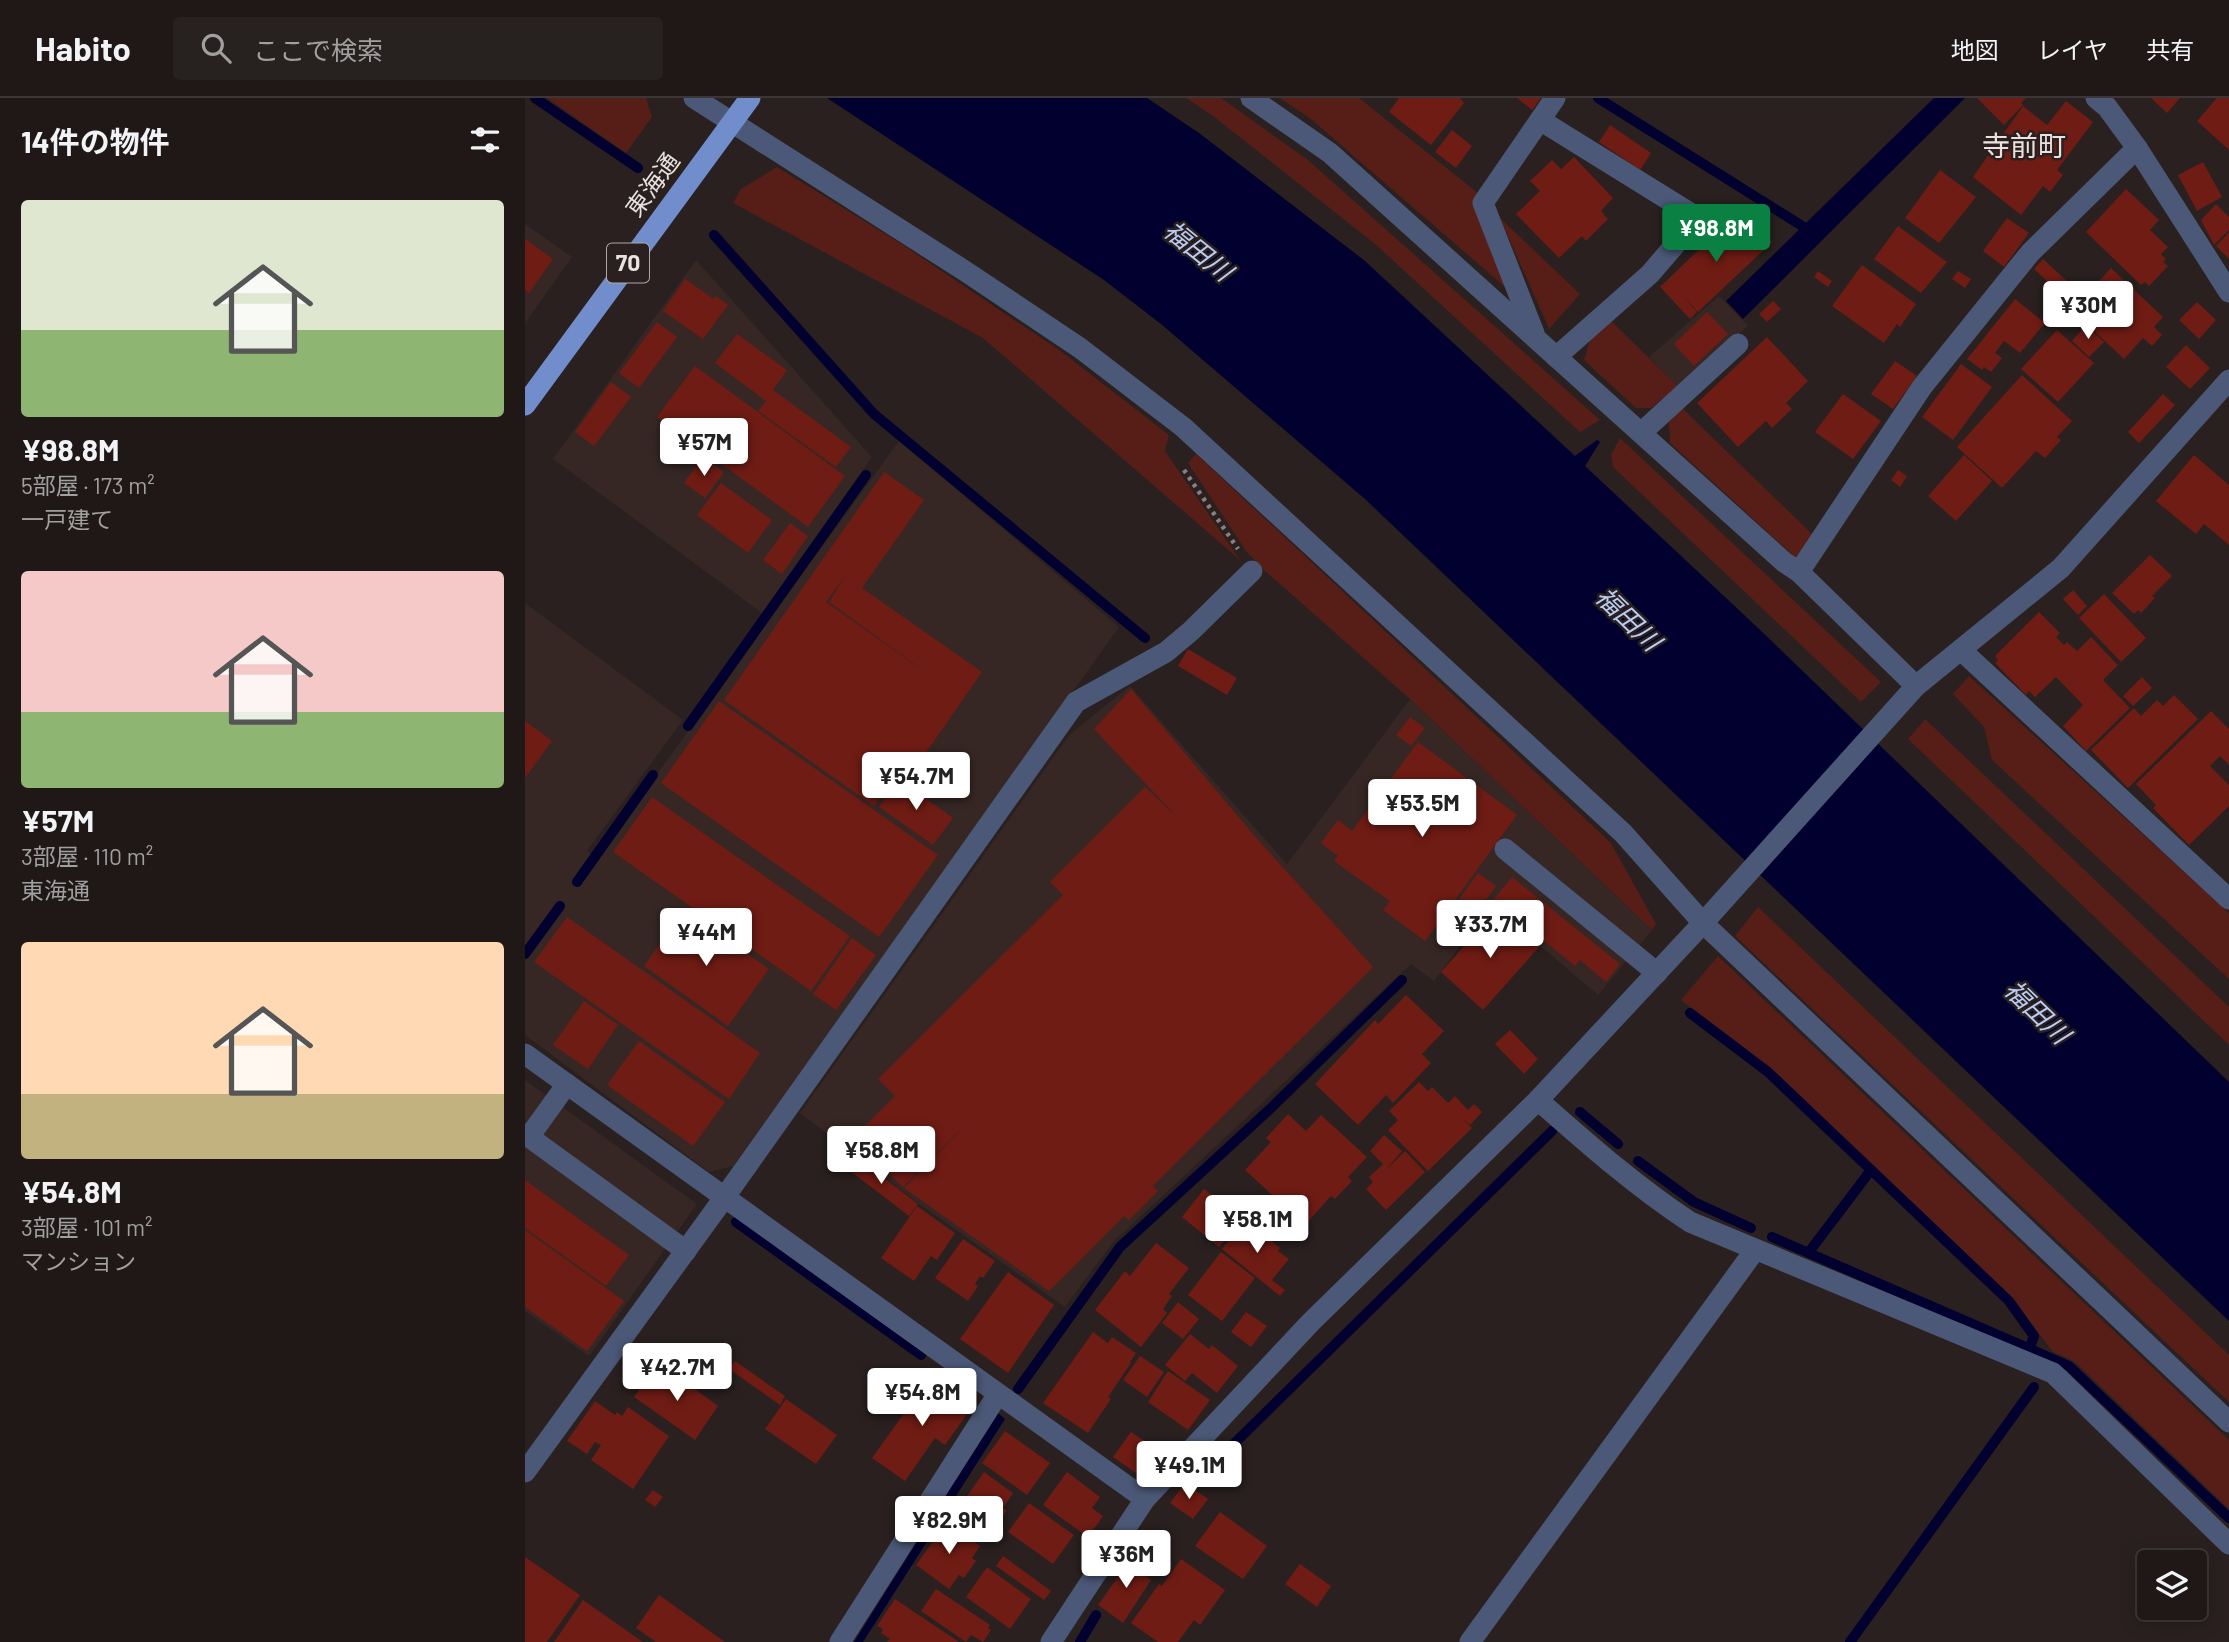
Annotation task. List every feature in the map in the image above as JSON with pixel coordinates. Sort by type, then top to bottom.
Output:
[{"type":"main road","name":"東海通","points":[[525,405],[750,98]]},
{"type":"street","points":[[694,98],[965,271],[1080,348],[1183,427],[1623,833],[1703,923],[2229,1422]]},
{"type":"street","points":[[1251,98],[1330,153],[1784,562],[1800,572],[1916,686]]},
{"type":"street","points":[[1536,338],[1483,204],[1555,98]]},
{"type":"street","points":[[2096,98],[2107,107],[2137,148],[2229,292]]},
{"type":"street","points":[[1540,120],[1698,218],[1650,274],[1556,357]]},
{"type":"street","points":[[1800,572],[1922,387],[2030,253],[2137,148]]},
{"type":"street","points":[[1641,433],[1738,344]]},
{"type":"street","points":[[1051,1642],[1145,1499],[1311,1322],[1538,1100],[1703,923],[1916,686],[2061,568],[2229,380]]},
{"type":"street","points":[[525,1472],[724,1198],[1076,702],[1166,652],[1252,571]]},
{"type":"street","points":[[1961,650],[2229,899]]},
{"type":"street","points":[[1505,849],[1657,973]]},
{"type":"street","points":[[525,1054],[1145,1499]]},
{"type":"street","points":[[567,1084],[529,1137],[686,1251]]},
{"type":"street","points":[[1538,1100],[1655,1200],[1690,1222],[2053,1373],[2229,1544]]},
{"type":"street","points":[[1470,1642],[1755,1250]]},
{"type":"street","points":[[840,1642],[997,1394]]},
{"type":"path","points":[[1183,427],[1182,467],[1252,571]]},
{"type":"shaded area","points":[[547,98],[646,98],[652,117],[626,153]]},
{"type":"shaded area","points":[[1186,98],[1221,98],[1308,160],[1600,420],[1580,432],[1375,244],[1213,116]]},
{"type":"shaded area","points":[[1280,98],[1359,98],[1484,198],[1505,287],[1311,119]]},
{"type":"shaded area","points":[[777,167],[900,243],[1062,352],[1169,435],[1165,451],[1240,560],[983,338],[733,203],[741,189]]},
{"type":"shaded area","points":[[1500,218],[1580,294],[1549,329]]},
{"type":"shaded area","points":[[525,224],[572,257],[525,323]]},
{"type":"shaded area","points":[[696,260],[872,457],[762,613],[553,459]]},
{"type":"shaded area","points":[[1719,296],[1748,326],[1678,386],[1649,357]]},
{"type":"shaded area","points":[[1611,321],[1678,386],[1651,408],[1636,408],[1584,360],[1590,340]]},
{"type":"shaded area","points":[[1682,408],[1812,534],[1796,558],[1670,443],[1669,422]]},
{"type":"shaded area","points":[[1620,438],[1881,682],[1861,702],[1613,467],[1611,455]]},
{"type":"shaded area","points":[[899,441],[1119,627],[733,1166],[709,1172],[525,1035],[525,603],[683,720],[587,851],[596,858]]},
{"type":"shaded area","points":[[1196,454],[1611,843],[1656,924],[1652,930],[1410,699],[1264,570],[1246,551],[1188,463]]},
{"type":"shaded area","points":[[1969,676],[2229,913],[2229,979],[1992,760],[1984,727],[1953,694]]},
{"type":"shaded area","points":[[1130,686],[1287,864],[1410,699],[1652,930],[1598,995],[1491,904],[1434,981],[1411,964],[1113,1242],[1065,1307],[918,1203],[800,1113],[1070,734]]},
{"type":"shaded area","points":[[1925,719],[2229,1007],[2229,1045],[1908,739]]},
{"type":"shaded area","points":[[1758,907],[2229,1355],[2229,1402],[1735,936]]},
{"type":"shaded area","points":[[1718,956],[2229,1440],[2229,1509],[2074,1361],[2053,1352],[2011,1297],[1769,1067],[1681,1000]]},
{"type":"shaded area","points":[[525,1080],[697,1204],[589,1356],[525,1311]]},
{"type":"water","name":"福田川","points":[[827,98],[1147,98],[1199,133],[1365,261],[1575,456],[1597,440],[1600,442],[1585,466],[1758,628],[2229,1082],[2229,1321],[1365,499],[1161,324],[1104,280]]},
{"type":"water","points":[[1934,98],[1965,98],[1743,319],[1726,301]]},
{"type":"water","points":[[998,1413],[1005,1419],[863,1642],[854,1642]]},
{"type":"building","points":[[1399,98],[1460,98],[1464,103],[1431,145],[1389,112]]},
{"type":"building","points":[[1517,98],[1541,98],[1532,110]]},
{"type":"building","points":[[1977,98],[2026,98],[2004,125]]},
{"type":"building","points":[[2151,98],[2180,98],[2167,113]]},
{"type":"building","points":[[2217,98],[2229,98],[2229,150],[2197,121]]},
{"type":"building","points":[[2066,101],[2093,122],[2057,170],[2063,175],[2050,192],[2043,186],[2021,215],[1973,177],[2023,106],[2047,125]]},
{"type":"building","points":[[1610,125],[1651,153],[1640,170],[1599,142]]},
{"type":"building","points":[[1452,130],[1472,146],[1456,168],[1435,152]]},
{"type":"building","points":[[1574,157],[1613,198],[1601,211],[1608,219],[1586,241],[1582,236],[1559,258],[1516,214],[1540,191],[1530,181],[1552,160],[1561,169]]},
{"type":"building","points":[[2203,162],[2222,197],[2197,211],[2178,175]]},
{"type":"building","points":[[1940,170],[1976,197],[1939,243],[1905,218]]},
{"type":"building","points":[[2126,189],[2159,220],[2150,230],[2168,247],[2161,254],[2166,259],[2163,262],[2168,266],[2149,286],[2145,282],[2141,285],[2086,232]]},
{"type":"building","points":[[2216,204],[2229,217],[2229,230],[2214,245],[2201,220]]},
{"type":"building","points":[[1741,209],[1772,242],[1698,312],[1682,295],[1697,312],[1690,319],[1660,287]]},
{"type":"building","points":[[2007,218],[2029,233],[2004,267],[1983,251]]},
{"type":"building","points":[[1898,226],[1947,262],[1921,293],[1874,259]]},
{"type":"building","points":[[2229,232],[2229,259],[2216,246]]},
{"type":"building","points":[[525,239],[553,259],[529,293],[525,290]]},
{"type":"building","points":[[2043,259],[2069,283],[2060,293],[2034,269]]},
{"type":"building","points":[[1862,265],[1916,304],[1900,327],[1897,324],[1884,343],[1832,306]]},
{"type":"building","points":[[2111,268],[2163,317],[2154,327],[2162,335],[2152,346],[2143,338],[2124,359],[2077,315],[2096,295],[2091,290]]},
{"type":"building","points":[[1818,271],[1832,281],[1828,287],[1814,277]]},
{"type":"building","points":[[1958,271],[1971,279],[1965,288],[1952,279]]},
{"type":"building","points":[[685,279],[714,299],[716,296],[728,305],[703,339],[663,311]]},
{"type":"building","points":[[2015,299],[2045,323],[2020,353],[2004,341],[1995,353],[2002,358],[1991,372],[1984,367],[1982,370],[1967,359]]},
{"type":"building","points":[[1773,301],[1781,309],[1767,322],[1759,314]]},
{"type":"building","points":[[2197,302],[2216,320],[2199,339],[2179,320]]},
{"type":"building","points":[[1707,312],[1728,334],[1694,366],[1674,344]]},
{"type":"building","points":[[657,322],[677,337],[639,388],[619,373]]},
{"type":"building","points":[[2086,325],[2104,342],[2089,357],[2072,341]]},
{"type":"building","points":[[2057,330],[2094,363],[2058,402],[2021,369]]},
{"type":"building","points":[[737,334],[787,370],[773,390],[851,447],[836,467],[758,411],[766,401],[715,363]]},
{"type":"building","points":[[1767,337],[1808,381],[1786,403],[1792,409],[1772,428],[1766,421],[1738,447],[1697,403]]},
{"type":"building","points":[[2186,345],[2210,368],[2190,389],[2166,367]]},
{"type":"building","points":[[1895,361],[1917,376],[1893,409],[1871,394]]},
{"type":"building","points":[[1961,364],[1992,387],[1953,440],[1922,417]]},
{"type":"building","points":[[695,366],[845,476],[808,527],[657,417]]},
{"type":"building","points":[[2022,375],[2072,421],[2057,437],[2061,440],[2045,458],[2036,451],[2002,488],[1957,447]]},
{"type":"building","points":[[611,382],[631,397],[594,446],[575,432]]},
{"type":"building","points":[[1843,394],[1881,421],[1853,459],[1815,432]]},
{"type":"building","points":[[2163,394],[2175,405],[2139,443],[2128,432]]},
{"type":"building","points":[[1964,455],[1992,481],[1956,521],[1928,496]]},
{"type":"building","points":[[2194,455],[2229,485],[2229,545],[2204,524],[2196,534],[2156,501]]},
{"type":"building","points":[[703,457],[724,472],[705,498],[684,483]]},
{"type":"building","points":[[1898,470],[1907,476],[1900,487],[1891,480]]},
{"type":"building","points":[[884,472],[924,500],[862,588],[982,672],[907,780],[897,773],[874,806],[724,700]],"holes":[[[846,575],[829,602],[935,679],[826,602]]]},
{"type":"building","points":[[721,483],[772,520],[748,553],[697,515]]},
{"type":"building","points":[[790,523],[808,536],[782,574],[763,560]]},
{"type":"building","points":[[2150,555],[2172,576],[2152,596],[2155,598],[2141,613],[2138,610],[2134,614],[2112,593]]},
{"type":"building","points":[[2073,590],[2087,606],[2078,615],[2063,599]]},
{"type":"building","points":[[2104,594],[2146,638],[2121,662],[2079,618]]},
{"type":"building","points":[[2039,612],[2060,633],[2056,637],[2064,645],[2067,642],[2077,651],[2091,637],[2118,665],[2103,680],[2130,708],[2086,751],[2063,726],[2083,705],[2056,677],[2035,697],[2029,691],[2026,695],[1995,663],[1998,660],[1995,656]]},
{"type":"building","points":[[1188,649],[1237,678],[1227,695],[1178,666]]},
{"type":"building","points":[[2142,677],[2152,688],[2133,706],[2123,696]]},
{"type":"building","points":[[1131,689],[1252,833],[1373,967],[1153,1186],[1158,1191],[1129,1220],[1124,1216],[1049,1291],[904,1188],[977,1113],[903,1187],[852,1139],[895,1096],[878,1079],[1063,895],[1050,882],[1145,787],[1176,816],[1094,729]]},
{"type":"building","points":[[2174,695],[2198,719],[2128,788],[2091,750],[2134,708],[2141,716],[2157,700],[2163,706]]},
{"type":"building","points":[[719,701],[938,855],[879,937],[661,783]]},
{"type":"building","points":[[2211,711],[2229,729],[2229,765],[2220,756],[2210,766],[2229,785],[2229,806],[2189,845],[2153,808],[2156,805],[2136,784]]},
{"type":"building","points":[[1410,717],[1425,728],[1411,746],[1396,735]]},
{"type":"building","points":[[525,721],[552,741],[525,778]]},
{"type":"building","points":[[1418,742],[1517,815],[1425,941],[1383,910],[1390,901],[1334,861],[1338,856],[1321,843],[1338,820],[1352,831]]},
{"type":"building","points":[[899,780],[953,818],[933,845],[879,807]]},
{"type":"building","points":[[652,797],[850,936],[811,991],[613,852]]},
{"type":"building","points":[[1478,873],[1496,886],[1454,944],[1436,931]]},
{"type":"building","points":[[1512,877],[1537,897],[1525,914],[1538,898],[1620,964],[1606,982],[1580,960],[1575,966],[1491,902]]},
{"type":"building","points":[[1497,909],[1539,947],[1483,1010],[1441,972]]},
{"type":"building","points":[[684,910],[769,969],[728,1026],[644,966]]},
{"type":"building","points":[[567,917],[760,1053],[729,1099],[534,962]]},
{"type":"building","points":[[852,938],[876,955],[836,1010],[813,994]]},
{"type":"building","points":[[1406,995],[1444,1031],[1422,1054],[1431,1063],[1393,1103],[1386,1095],[1358,1125],[1315,1084],[1375,1020],[1378,1024]]},
{"type":"building","points":[[584,1001],[618,1025],[588,1069],[553,1045]]},
{"type":"building","points":[[1510,1030],[1538,1059],[1524,1074],[1495,1044]]},
{"type":"building","points":[[639,1041],[725,1102],[693,1146],[607,1085]]},
{"type":"building","points":[[1419,1082],[1428,1091],[1432,1087],[1448,1103],[1455,1096],[1468,1110],[1474,1104],[1482,1112],[1470,1125],[1463,1119],[1472,1128],[1428,1171],[1388,1130],[1398,1120],[1389,1111]]},
{"type":"building","points":[[1288,1114],[1306,1131],[1321,1115],[1367,1157],[1348,1177],[1352,1181],[1335,1199],[1331,1196],[1305,1225],[1245,1170],[1271,1142],[1266,1138]]},
{"type":"building","points":[[1384,1135],[1402,1151],[1386,1170],[1405,1151],[1425,1172],[1386,1210],[1366,1189],[1373,1182],[1369,1177],[1383,1164],[1370,1151]]},
{"type":"building","points":[[854,1155],[918,1204],[909,1216],[845,1167]]},
{"type":"building","points":[[525,1180],[629,1255],[606,1286],[525,1228]]},
{"type":"building","points":[[1204,1189],[1241,1219],[1219,1247],[1182,1217]]},
{"type":"building","points":[[917,1206],[955,1233],[937,1260],[931,1256],[914,1281],[881,1258]]},
{"type":"building","points":[[1245,1220],[1280,1248],[1278,1251],[1289,1259],[1272,1280],[1285,1290],[1280,1296],[1222,1249]]},
{"type":"building","points":[[525,1230],[624,1301],[587,1351],[525,1307]]},
{"type":"building","points":[[963,1239],[995,1261],[983,1278],[980,1276],[975,1284],[978,1286],[968,1301],[935,1278]]},
{"type":"building","points":[[1156,1243],[1189,1268],[1169,1294],[1172,1296],[1163,1309],[1167,1313],[1141,1347],[1095,1310],[1125,1271],[1130,1276]]},
{"type":"building","points":[[1221,1252],[1255,1278],[1222,1321],[1188,1295]]},
{"type":"building","points":[[1008,1272],[1054,1305],[1008,1373],[960,1339]]},
{"type":"building","points":[[1178,1302],[1199,1319],[1183,1339],[1162,1323]]},
{"type":"building","points":[[1246,1312],[1267,1326],[1251,1347],[1231,1332]]},
{"type":"building","points":[[1093,1332],[1108,1343],[1112,1337],[1136,1353],[1108,1397],[1111,1399],[1088,1433],[1043,1403]]},
{"type":"building","points":[[1190,1334],[1209,1349],[1212,1345],[1238,1366],[1217,1393],[1192,1373],[1185,1381],[1165,1365]]},
{"type":"building","points":[[1140,1356],[1164,1372],[1147,1397],[1123,1380]]},
{"type":"building","points":[[735,1361],[785,1396],[780,1405],[729,1369]]},
{"type":"building","points":[[655,1368],[669,1378],[673,1373],[718,1406],[695,1440],[634,1397]]},
{"type":"building","points":[[1168,1371],[1210,1400],[1188,1430],[1148,1402]]},
{"type":"building","points":[[930,1377],[972,1407],[945,1445],[935,1438],[905,1481],[872,1458]]},
{"type":"building","points":[[786,1399],[837,1435],[816,1464],[765,1429]]},
{"type":"building","points":[[595,1401],[615,1415],[617,1412],[622,1416],[628,1407],[669,1436],[633,1489],[591,1460],[601,1445],[595,1442],[587,1454],[567,1441]]},
{"type":"building","points":[[1005,1431],[1050,1463],[1027,1495],[982,1463]]},
{"type":"building","points":[[1131,1432],[1161,1452],[1143,1478],[1113,1457]]},
{"type":"building","points":[[984,1472],[1013,1493],[1003,1508],[1007,1510],[995,1527],[990,1524],[983,1536],[950,1513],[961,1497],[965,1499]]},
{"type":"building","points":[[1067,1472],[1100,1497],[1092,1508],[1103,1516],[1088,1537],[1043,1505]]},
{"type":"building","points":[[1185,1483],[1208,1499],[1193,1519],[1170,1503]]},
{"type":"building","points":[[653,1490],[663,1497],[655,1507],[645,1500]]},
{"type":"building","points":[[1029,1503],[1074,1535],[1053,1564],[1008,1532]]},
{"type":"building","points":[[1220,1512],[1267,1546],[1243,1579],[1195,1546]]},
{"type":"building","points":[[947,1522],[980,1546],[972,1558],[976,1561],[964,1578],[959,1575],[949,1589],[916,1565]]},
{"type":"building","points":[[1003,1556],[1051,1591],[1044,1600],[996,1566]]},
{"type":"building","points":[[1133,1556],[1148,1567],[1143,1574],[1151,1580],[1123,1623],[1098,1605]]},
{"type":"building","points":[[525,1557],[580,1595],[547,1642],[525,1642]]},
{"type":"building","points":[[1181,1559],[1225,1590],[1200,1625],[1194,1620],[1178,1642],[1158,1642],[1131,1623]]},
{"type":"building","points":[[1300,1564],[1331,1586],[1317,1607],[1285,1584]]},
{"type":"building","points":[[987,1567],[1031,1599],[1010,1629],[966,1597]]},
{"type":"building","points":[[936,1589],[990,1625],[988,1628],[991,1630],[983,1642],[971,1635],[966,1642],[921,1611]]},
{"type":"building","points":[[659,1595],[725,1642],[656,1642],[636,1628]]},
{"type":"building","points":[[895,1599],[959,1642],[887,1642],[890,1639],[881,1633],[883,1629],[877,1626]]},
{"type":"building","points":[[583,1600],[643,1642],[554,1642]]},
{"type":"waterway","points":[[535,98],[638,168]]},
{"type":"waterway","points":[[1598,98],[1815,234]]},
{"type":"waterway","points":[[714,235],[874,414],[1145,638]]},
{"type":"waterway","points":[[688,726],[866,475]]},
{"type":"waterway","points":[[577,882],[653,775]]},
{"type":"waterway","points":[[525,954],[560,906]]},
{"type":"waterway","points":[[1018,1389],[1120,1247],[1270,1109],[1402,980]]},
{"type":"waterway","points":[[1690,1013],[1768,1072],[2009,1301],[2034,1336],[2030,1347]]},
{"type":"waterway","points":[[1580,1112],[1618,1144]]},
{"type":"waterway","points":[[1191,1486],[1552,1131]]},
{"type":"waterway","points":[[1638,1161],[1694,1202],[1751,1228]]},
{"type":"waterway","points":[[1809,1252],[1871,1170]]},
{"type":"waterway","points":[[736,1222],[921,1355]]},
{"type":"waterway","points":[[1772,1237],[2069,1366],[2229,1518]]},
{"type":"waterway","points":[[1850,1642],[2034,1387]]},
{"type":"waterway","points":[[1080,1642],[1096,1615]]},
{"type":"district","name":"寺前町","points":[[2024,146]]}]
